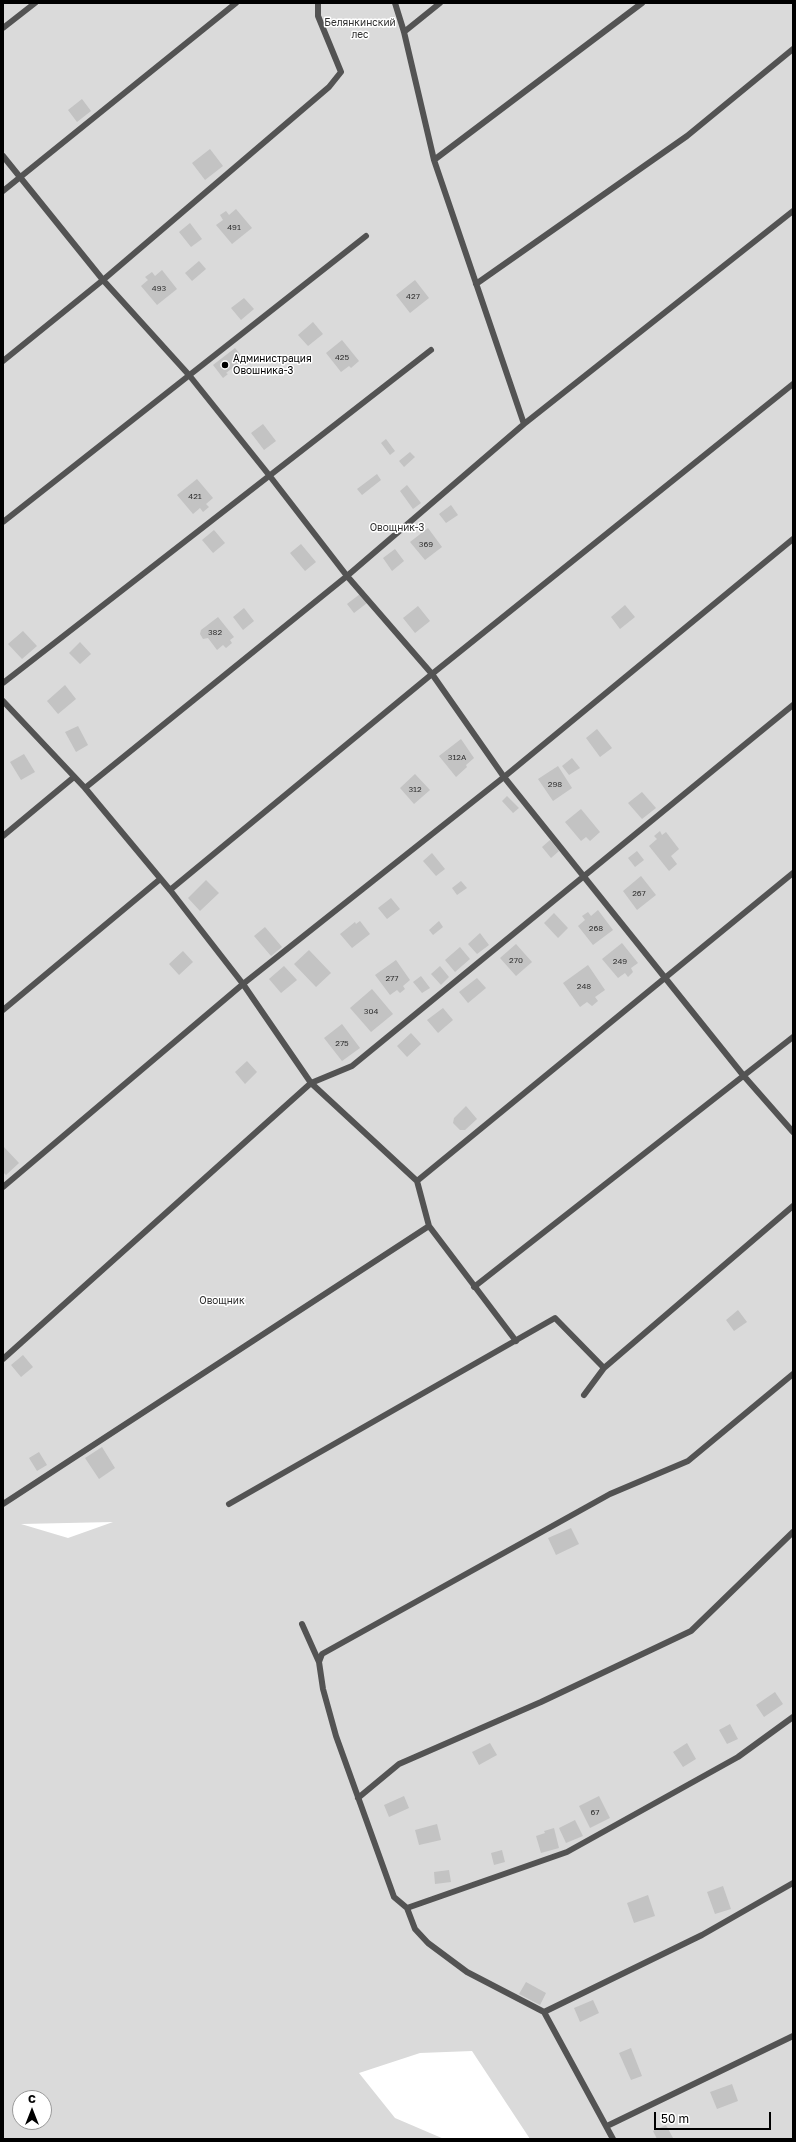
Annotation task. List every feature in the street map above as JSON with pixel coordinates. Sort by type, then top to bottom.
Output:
[{"type":"lane","points":[[3,28],[35,3]]},
{"type":"lane","points":[[3,191],[236,3]]},
{"type":"lane","points":[[3,361],[103,280],[329,87],[341,72],[318,16],[318,3]]},
{"type":"lane","points":[[395,3],[404,32],[434,160],[524,424]]},
{"type":"lane","points":[[404,32],[440,3]]},
{"type":"lane","points":[[434,160],[642,3]]},
{"type":"lane","points":[[476,284],[687,136],[793,50]]},
{"type":"lane","points":[[3,156],[103,280],[189,375],[269,474],[347,576],[432,674],[504,777],[743,1075],[793,1132]]},
{"type":"lane","points":[[84,788],[347,576],[524,424],[793,211]]},
{"type":"lane","points":[[3,522],[366,236]]},
{"type":"lane","points":[[3,683],[269,474],[431,350]]},
{"type":"lane","points":[[170,890],[432,674],[793,384]]},
{"type":"lane","points":[[3,1187],[243,984],[504,777],[793,539]]},
{"type":"lane","points":[[3,701],[84,788],[159,880],[170,890],[243,984],[311,1083],[417,1181],[428,1226],[516,1341]]},
{"type":"lane","points":[[3,1359],[311,1083],[352,1066],[793,705]]},
{"type":"lane","points":[[3,836],[74,777]]},
{"type":"lane","points":[[417,1181],[793,873]]},
{"type":"lane","points":[[3,1010],[159,880]]},
{"type":"lane","points":[[474,1287],[793,1036]]},
{"type":"lane","points":[[584,1395],[604,1368],[793,1206]]},
{"type":"lane","points":[[3,1504],[428,1226]]},
{"type":"lane","points":[[229,1504],[555,1318],[604,1368]]},
{"type":"lane","points":[[319,1662],[322,1654],[610,1494],[688,1462],[793,1374]]},
{"type":"lane","points":[[358,1798],[399,1764],[541,1702],[692,1631],[793,1532]]},
{"type":"lane","points":[[302,1624],[319,1662],[336,1736],[394,1897],[407,1908],[415,1929],[428,1943],[467,1972],[544,2012],[613,2139]]},
{"type":"lane","points":[[407,1908],[566,1852],[738,1757],[793,1717]]},
{"type":"lane","points":[[544,2012],[702,1935],[793,1883]]},
{"type":"lane","points":[[607,2126],[793,2036]]},
{"type":"green space","name":"Овощник-3","points":[[3,3],[793,3],[793,2139],[530,2139],[472,2051],[420,2053],[359,2073],[395,2118],[444,2139],[3,2139]],"holes":[[[113,1522],[68,1538],[21,1524]]]},
{"type":"building","points":[[82,99],[91,111],[77,122],[68,110]]},
{"type":"building","points":[[210,149],[223,166],[205,180],[192,163]]},
{"type":"building","points":[[236,209],[252,228],[232,244],[216,225],[223,220],[220,215],[226,211],[229,215]]},
{"type":"building","points":[[190,223],[202,239],[191,247],[179,232]]},
{"type":"building","points":[[199,261],[206,269],[192,281],[185,273]]},
{"type":"building","points":[[162,270],[177,289],[157,305],[141,286],[148,280],[145,277],[152,272],[155,276]]},
{"type":"building","points":[[415,280],[429,298],[410,313],[396,295]]},
{"type":"building","points":[[244,298],[254,309],[241,320],[231,308]]},
{"type":"building","points":[[313,322],[323,334],[308,346],[298,335]]},
{"type":"building","points":[[342,340],[359,361],[351,368],[349,366],[341,372],[326,353]]},
{"type":"building","points":[[235,348],[244,359],[226,373],[228,374],[223,378],[213,365]]},
{"type":"building","points":[[263,424],[276,441],[264,450],[251,433]]},
{"type":"building","points":[[386,439],[395,451],[390,455],[381,443]]},
{"type":"building","points":[[410,452],[415,457],[404,467],[399,461]]},
{"type":"building","points":[[377,474],[381,480],[362,495],[357,489]]},
{"type":"building","points":[[197,479],[213,498],[206,504],[209,507],[203,512],[200,508],[193,514],[177,495]]},
{"type":"building","points":[[407,485],[421,503],[413,509],[400,491]]},
{"type":"building","points":[[451,505],[458,515],[446,523],[439,514]]},
{"type":"building","points":[[428,528],[442,547],[425,560],[410,542]]},
{"type":"building","points":[[214,530],[225,543],[213,553],[202,540]]},
{"type":"building","points":[[301,544],[316,562],[305,571],[290,553]]},
{"type":"building","points":[[395,549],[404,561],[392,571],[383,558]]},
{"type":"building","points":[[360,594],[367,603],[354,613],[347,604]]},
{"type":"building","points":[[625,605],[635,617],[620,629],[611,617]]},
{"type":"building","points":[[418,606],[430,621],[415,633],[403,618]]},
{"type":"building","points":[[244,608],[254,621],[243,630],[233,617]]},
{"type":"building","points":[[218,617],[234,637],[230,640],[232,643],[226,648],[223,645],[217,650],[208,638],[203,639],[200,634],[201,630]]},
{"type":"building","points":[[23,631],[37,646],[22,659],[8,644]]},
{"type":"building","points":[[80,642],[91,654],[80,664],[69,653]]},
{"type":"building","points":[[65,685],[76,699],[58,714],[47,701]]},
{"type":"building","points":[[78,726],[88,745],[76,752],[65,732]]},
{"type":"building","points":[[597,729],[612,748],[600,757],[586,738]]},
{"type":"building","points":[[461,739],[474,758],[456,777],[439,756]]},
{"type":"building","points":[[24,754],[35,772],[21,780],[10,762]]},
{"type":"building","points":[[572,758],[580,768],[569,775],[562,766]]},
{"type":"building","points":[[558,766],[572,788],[553,801],[538,779]]},
{"type":"building","points":[[415,774],[430,790],[414,804],[400,788]]},
{"type":"building","points":[[642,792],[656,808],[642,819],[628,803]]},
{"type":"building","points":[[507,796],[519,808],[513,813],[502,801]]},
{"type":"building","points":[[581,809],[600,832],[590,841],[586,837],[581,841],[565,822]]},
{"type":"building","points":[[660,831],[662,835],[666,832],[679,849],[671,856],[677,864],[669,871],[649,846],[657,839],[654,836]]},
{"type":"building","points":[[550,840],[559,851],[551,858],[542,847]]},
{"type":"building","points":[[637,851],[644,860],[635,867],[628,858]]},
{"type":"building","points":[[432,853],[445,869],[436,876],[423,861]]},
{"type":"building","points":[[641,876],[656,895],[637,910],[623,891]]},
{"type":"building","points":[[206,880],[219,893],[200,911],[188,898]]},
{"type":"building","points":[[461,881],[467,888],[457,895],[452,888]]},
{"type":"building","points":[[391,898],[400,909],[387,919],[378,908]]},
{"type":"building","points":[[598,910],[613,930],[593,945],[578,926],[585,920],[582,916],[588,912],[591,916]]},
{"type":"building","points":[[554,913],[568,928],[558,938],[544,923]]},
{"type":"building","points":[[360,921],[370,934],[352,948],[340,934],[355,922],[356,924]]},
{"type":"building","points":[[439,921],[443,927],[433,935],[429,930]]},
{"type":"building","points":[[265,927],[282,947],[271,956],[254,936]]},
{"type":"building","points":[[480,933],[489,945],[477,954],[468,944]]},
{"type":"building","points":[[622,943],[638,963],[631,968],[633,972],[628,977],[625,973],[618,978],[602,959]]},
{"type":"building","points":[[516,944],[532,962],[516,976],[500,958]]},
{"type":"building","points":[[460,947],[470,959],[455,972],[445,960]]},
{"type":"building","points":[[309,950],[331,973],[316,987],[294,964]]},
{"type":"building","points":[[183,951],[193,962],[179,975],[169,964]]},
{"type":"building","points":[[396,960],[410,980],[403,986],[405,989],[400,993],[397,990],[390,995],[375,975]]},
{"type":"building","points":[[588,965],[605,990],[595,997],[598,1001],[592,1006],[587,1002],[580,1007],[563,983]]},
{"type":"building","points":[[284,966],[297,980],[281,993],[269,979]]},
{"type":"building","points":[[440,966],[449,977],[441,985],[431,974]]},
{"type":"building","points":[[421,976],[430,988],[422,993],[413,982]]},
{"type":"building","points":[[477,978],[486,988],[468,1003],[459,992]]},
{"type":"building","points":[[372,989],[393,1014],[371,1032],[350,1008]]},
{"type":"building","points":[[443,1008],[453,1020],[438,1033],[427,1020]]},
{"type":"building","points":[[342,1024],[360,1048],[342,1061],[324,1038]]},
{"type":"building","points":[[411,1033],[421,1044],[407,1057],[397,1046]]},
{"type":"building","points":[[247,1061],[257,1072],[245,1084],[235,1072]]},
{"type":"building","points":[[466,1106],[477,1119],[465,1130],[460,1130],[453,1123],[454,1118]]},
{"type":"building","points":[[3,1146],[19,1163],[6,1175],[3,1172]]},
{"type":"building","points":[[738,1310],[747,1322],[734,1331],[726,1320]]},
{"type":"building","points":[[23,1355],[33,1367],[21,1377],[11,1365]]},
{"type":"building","points":[[102,1447],[115,1468],[99,1479],[85,1458]]},
{"type":"building","points":[[39,1452],[47,1465],[37,1471],[29,1458]]},
{"type":"building","points":[[571,1528],[579,1544],[556,1555],[548,1538]]},
{"type":"building","points":[[775,1692],[783,1704],[764,1717],[756,1705]]},
{"type":"building","points":[[730,1724],[738,1739],[727,1744],[719,1730]]},
{"type":"building","points":[[490,1743],[497,1755],[479,1765],[472,1752]]},
{"type":"building","points":[[687,1743],[696,1759],[683,1767],[673,1752]]},
{"type":"building","points":[[404,1796],[409,1808],[389,1817],[384,1805]]},
{"type":"building","points":[[599,1796],[610,1818],[590,1828],[579,1806]]},
{"type":"building","points":[[575,1820],[583,1836],[566,1843],[559,1828]]},
{"type":"building","points":[[437,1824],[441,1840],[419,1845],[415,1830]]},
{"type":"building","points":[[554,1828],[559,1848],[541,1853],[536,1836],[545,1833],[544,1831]]},
{"type":"building","points":[[502,1850],[505,1862],[494,1865],[491,1853]]},
{"type":"building","points":[[449,1870],[451,1882],[435,1884],[434,1872]]},
{"type":"building","points":[[723,1886],[731,1909],[715,1914],[707,1892]]},
{"type":"building","points":[[648,1895],[655,1916],[634,1923],[627,1903]]},
{"type":"building","points":[[526,1982],[546,1993],[540,2005],[519,1994]]},
{"type":"building","points":[[593,2000],[599,2013],[580,2022],[574,2008]]},
{"type":"building","points":[[631,2048],[642,2076],[631,2080],[619,2053]]},
{"type":"building","points":[[732,2084],[738,2101],[717,2109],[710,2092]]},
{"type":"building","points":[[666,2125],[673,2138],[657,2139],[653,2131]]},
{"type":"place","name":"Администрация Овошника-3","points":[[225,365]]},
{"type":"park label","name":"Белянкинский лес","points":[[360,28]]},
{"type":"park label","name":"Овощник","points":[[222,1301]]}]
